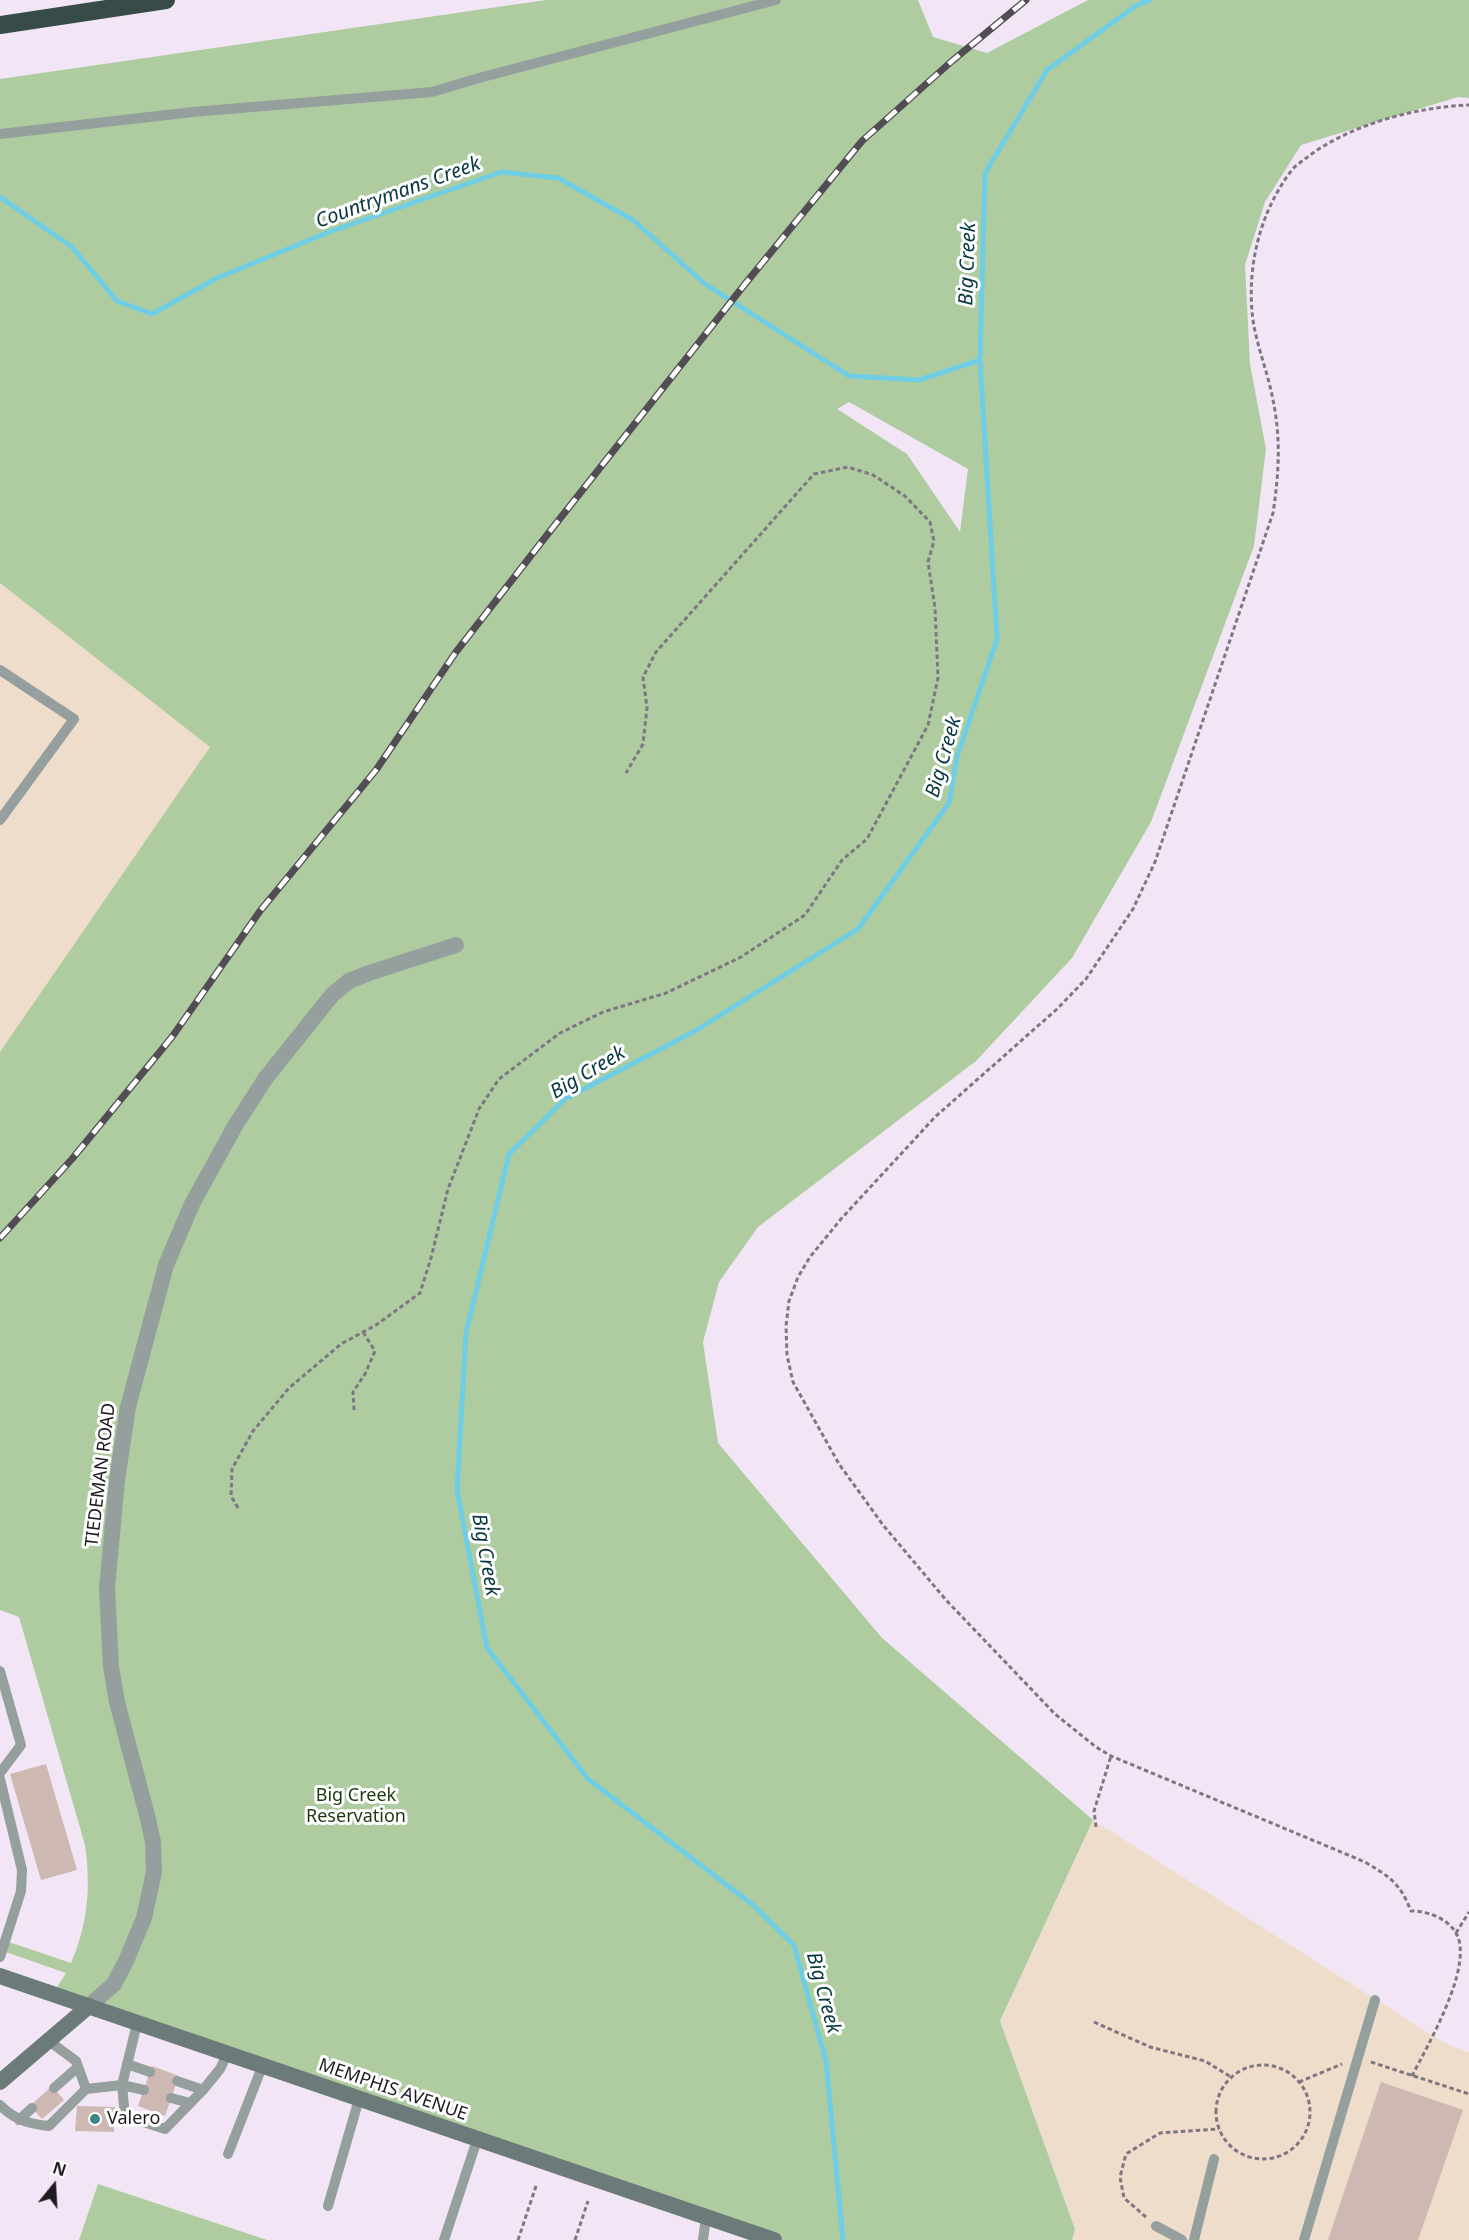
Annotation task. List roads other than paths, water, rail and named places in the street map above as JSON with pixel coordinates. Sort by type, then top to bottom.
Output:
[{"type":"highway","points":[[0,25],[166,0]]},
{"type":"main road","name":"MEMPHIS AVENUE","points":[[0,1976],[774,2240]]},
{"type":"main road","name":"TIEDEMAN ROAD","points":[[0,2082],[89,2006]]},
{"type":"street","name":"TIEDEMAN ROAD","points":[[89,2006],[114,1984],[126,1961],[144,1918],[154,1872],[153,1842],[117,1702],[111,1667],[107,1588],[113,1516],[128,1407],[166,1265],[192,1204],[235,1126],[265,1079],[332,995],[349,981],[456,945]]},
{"type":"lane","points":[[0,134],[193,112],[432,92],[776,0]]},
{"type":"lane","points":[[0,670],[74,719],[0,820]]},
{"type":"lane","points":[[0,1671],[21,1745],[0,1773]]},
{"type":"lane","points":[[0,1779],[22,1870],[21,1891],[0,1957]]},
{"type":"lane","points":[[1304,2240],[1376,2000]]},
{"type":"lane","points":[[137,2024],[122,2085],[125,2116],[165,2129],[203,2090],[228,2055]]},
{"type":"lane","points":[[49,2041],[76,2061],[86,2089]]},
{"type":"lane","points":[[127,2064],[150,2072]]},
{"type":"lane","points":[[54,2088],[78,2067]]},
{"type":"lane","points":[[228,2154],[262,2067]]},
{"type":"lane","points":[[177,2081],[203,2090]]},
{"type":"lane","points":[[0,2105],[19,2120],[49,2126],[86,2089],[122,2085],[144,2090]]},
{"type":"lane","points":[[171,2098],[190,2103]]},
{"type":"lane","points":[[328,2206],[359,2099]]},
{"type":"lane","points":[[19,2120],[32,2108]]},
{"type":"lane","points":[[444,2240],[477,2140]]},
{"type":"lane","points":[[1194,2240],[1214,2159]]},
{"type":"lane","points":[[703,2240],[706,2217]]},
{"type":"lane","points":[[1156,2226],[1182,2240]]},
{"type":"waterway","name":"Big Creek","points":[[843,2240],[826,2061],[794,1945],[753,1905],[588,1779],[487,1648],[457,1490],[466,1333],[509,1154],[565,1099],[695,1031],[858,929],[949,803],[957,757],[997,639],[980,360],[985,173],[1047,70],[1137,5],[1150,0]]},
{"type":"waterway","name":"Countrymans Creek","points":[[0,197],[72,247],[117,301],[152,314],[217,278],[329,232],[501,172],[558,178],[633,220],[705,284],[849,376],[919,380],[980,360]]},
{"type":"railway","points":[[0,1238],[72,1159],[172,1037],[260,911],[376,770],[456,652],[745,284],[862,141],[952,61],[1026,0]]},
{"type":"place","name":"Valero","points":[[95,2119]]},
{"type":"park label","name":"Big Creek Reservation","points":[[356,1806]]}]
